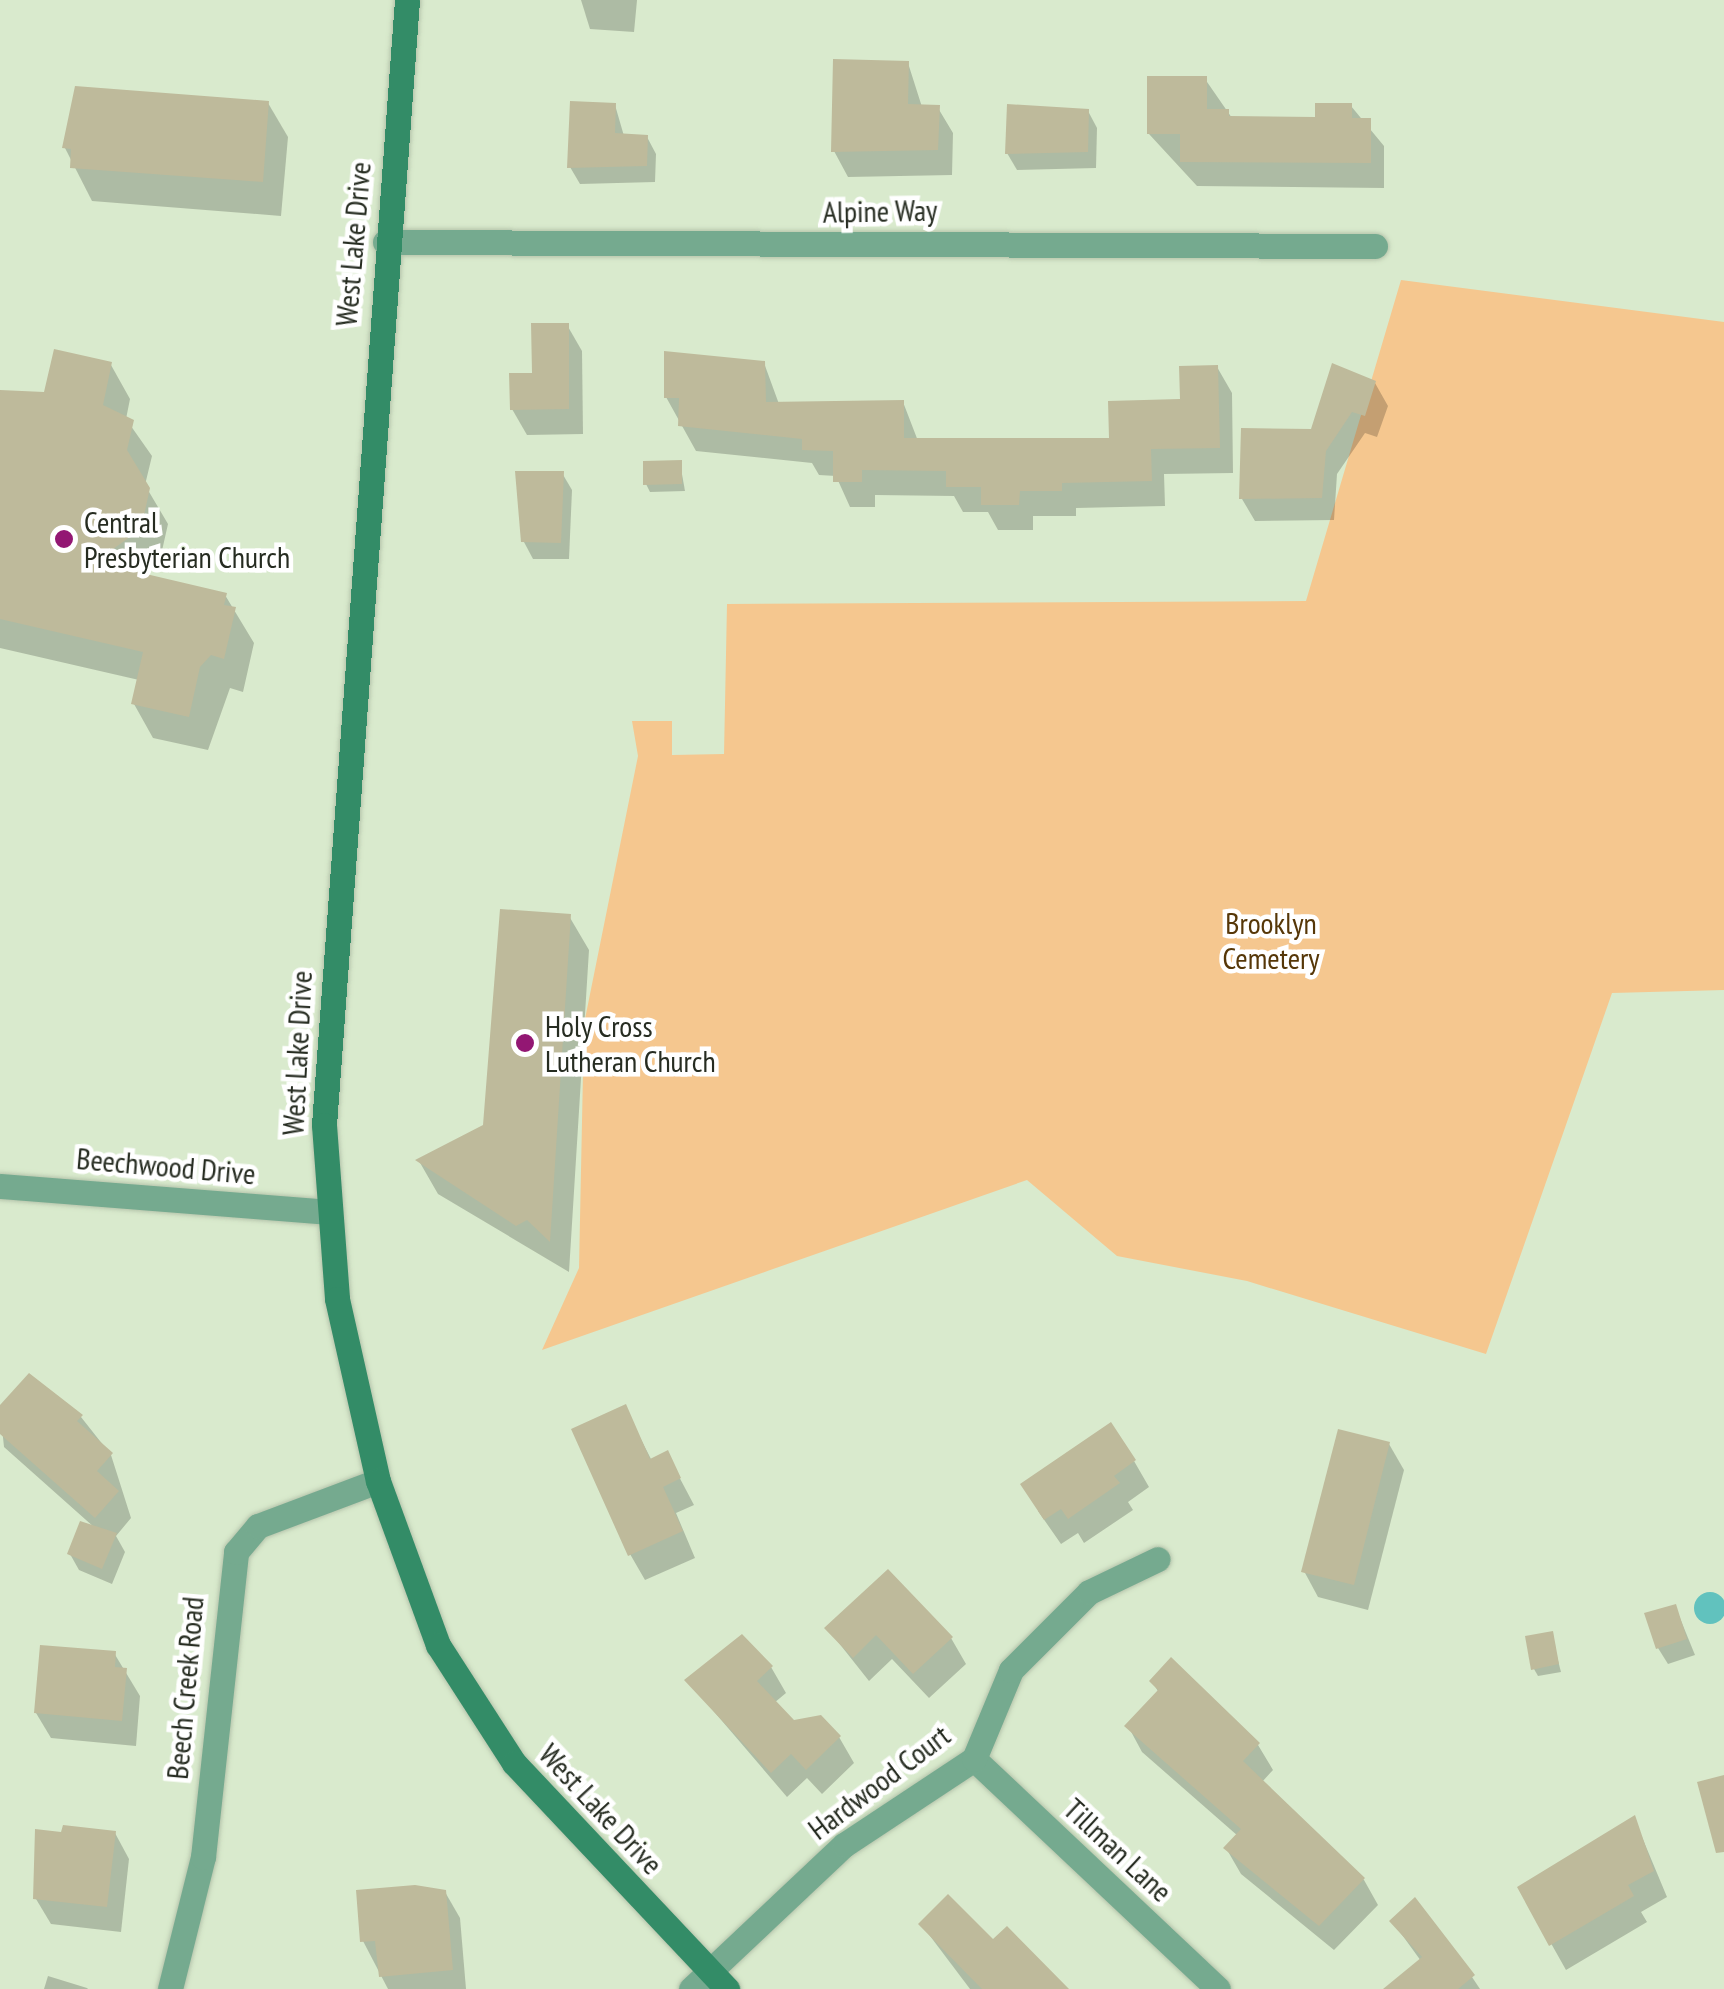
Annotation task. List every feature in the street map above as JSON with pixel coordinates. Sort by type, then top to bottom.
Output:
[{"type":"main road","name":"West Lake Drive","points":[[407,0],[385,242],[331,1008],[327,1212],[378,1481],[413,1591],[473,1706],[699,1979],[727,1989]]},
{"type":"street","name":"Alpine Way","points":[[385,242],[1376,246]]},
{"type":"street","name":"Beechwood Drive","points":[[0,1186],[327,1212]]},
{"type":"street","name":"Beech Creek Road","points":[[170,1989],[203,1857],[223,1605],[236,1552],[258,1526],[378,1481]]},
{"type":"street","name":"Hardwood Court","points":[[699,1979],[844,1846],[974,1759],[1011,1670],[1089,1592],[1158,1559]]},
{"type":"street","name":"Tillman Lane","points":[[974,1759],[1218,1989]]},
{"type":"green space","name":"Brooklyn Cemetery","points":[[1401,280],[1724,322],[1724,990],[1612,993],[1486,1354],[1247,1281],[1117,1256],[1027,1180],[542,1350],[579,1268],[584,1024],[638,756],[632,721],[672,721],[672,755],[724,754],[727,604],[1306,601]]},
{"type":"water","points":[[1710,1592],[1721,1597],[1726,1608],[1721,1619],[1710,1624],[1699,1619],[1694,1608],[1699,1597]]},
{"type":"building","points":[[833,59],[909,61],[908,104],[940,105],[938,150],[831,152]]},
{"type":"building","points":[[1147,76],[1207,76],[1207,109],[1229,109],[1229,116],[1315,117],[1315,103],[1352,103],[1352,118],[1371,118],[1371,163],[1180,162],[1180,134],[1147,134]]},
{"type":"building","points":[[75,86],[269,101],[263,182],[70,168],[71,149],[62,148]]},
{"type":"building","points":[[570,101],[616,103],[615,133],[648,135],[647,166],[567,168]]},
{"type":"building","points":[[1007,104],[1089,109],[1088,152],[1005,154]]},
{"type":"building","points":[[531,323],[569,323],[569,409],[510,410],[509,373],[532,373]]},
{"type":"building","name":"Central Presbyterian Church","points":[[54,349],[112,362],[103,405],[134,420],[127,450],[150,488],[141,529],[95,562],[227,593],[224,605],[236,607],[224,659],[211,655],[200,667],[189,717],[131,704],[143,652],[0,619],[0,390],[44,392]]},
{"type":"building","points":[[664,351],[765,361],[766,402],[904,400],[904,438],[1109,438],[1108,401],[1180,399],[1179,366],[1218,365],[1220,448],[1151,449],[1152,481],[1062,483],[1062,491],[1020,491],[1019,505],[981,505],[981,487],[946,487],[946,471],[862,470],[862,482],[833,482],[833,451],[802,450],[802,439],[678,426],[679,398],[664,398]]},
{"type":"building","points":[[1332,363],[1376,381],[1365,416],[1352,412],[1326,451],[1322,498],[1239,499],[1241,428],[1311,429]]},
{"type":"building","points":[[682,460],[682,484],[643,485],[643,461]]},
{"type":"building","points":[[515,471],[564,471],[561,543],[521,542]]},
{"type":"building","name":"Holy Cross Lutheran Church","points":[[500,909],[571,914],[550,1242],[527,1220],[516,1226],[415,1160],[483,1125]]},
{"type":"building","points":[[29,1373],[83,1415],[77,1421],[113,1453],[97,1471],[119,1491],[95,1518],[0,1434],[0,1405]]},
{"type":"building","points":[[626,1404],[650,1459],[668,1450],[681,1478],[663,1487],[683,1531],[628,1556],[571,1429]]},
{"type":"building","points":[[1111,1422],[1136,1460],[1114,1476],[1120,1483],[1068,1519],[1061,1509],[1044,1520],[1020,1484]]},
{"type":"building","points":[[1338,1429],[1390,1442],[1354,1585],[1301,1572]]},
{"type":"building","points":[[80,1521],[117,1533],[102,1569],[67,1554]]},
{"type":"building","points":[[888,1569],[953,1637],[913,1674],[876,1635],[853,1658],[824,1628]]},
{"type":"building","points":[[1676,1604],[1687,1639],[1656,1649],[1644,1613]]},
{"type":"building","points":[[1553,1631],[1559,1664],[1531,1670],[1525,1636]]},
{"type":"building","points":[[742,1634],[773,1666],[757,1681],[794,1720],[821,1715],[841,1736],[806,1770],[791,1754],[771,1773],[684,1680]]},
{"type":"building","points":[[40,1645],[116,1651],[115,1667],[127,1668],[122,1721],[34,1713]]},
{"type":"building","points":[[1171,1657],[1260,1743],[1243,1761],[1365,1878],[1319,1926],[1223,1848],[1241,1829],[1124,1726],[1158,1690],[1149,1681]]},
{"type":"building","points":[[1724,1775],[1724,1852],[1716,1853],[1697,1782]]},
{"type":"building","points":[[1635,1815],[1654,1871],[1628,1885],[1634,1896],[1549,1946],[1517,1887]]},
{"type":"building","points":[[63,1825],[116,1831],[107,1907],[33,1899],[35,1829],[61,1832]]},
{"type":"building","points":[[415,1885],[446,1890],[453,1970],[379,1977],[375,1941],[360,1942],[356,1890]]},
{"type":"building","points":[[948,1894],[993,1939],[1007,1926],[1069,1989],[982,1989],[918,1924]]},
{"type":"building","points":[[1415,1897],[1475,1975],[1458,1989],[1383,1989],[1422,1957],[1389,1921]]},
{"type":"place","name":"Central Presbyterian Church","points":[[64,539]]},
{"type":"place","name":"Holy Cross Lutheran Church","points":[[525,1043]]}]
